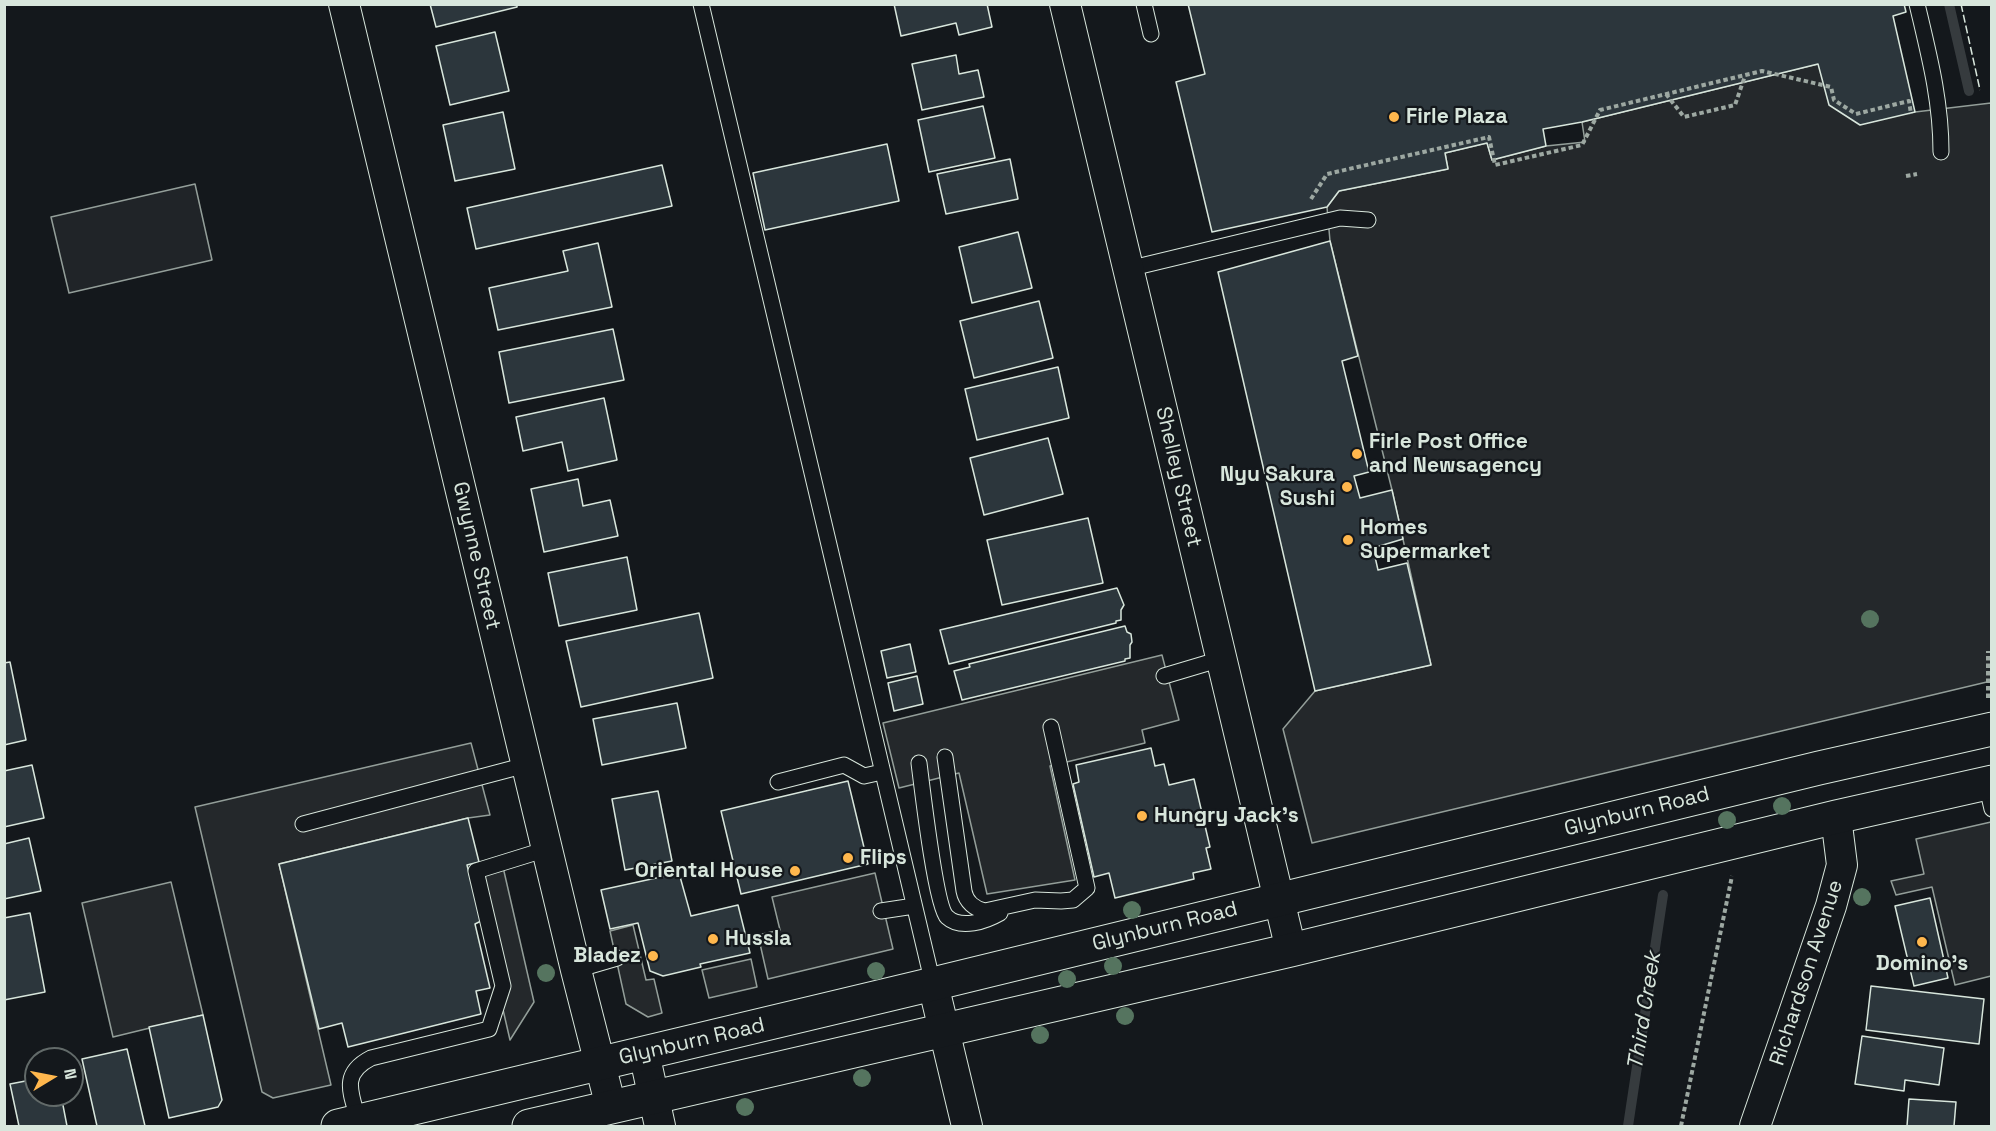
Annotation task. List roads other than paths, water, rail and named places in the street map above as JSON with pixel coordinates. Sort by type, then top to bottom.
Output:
[{"type":"main road","name":"Glynburn Road","points":[[348,1124],[933,984],[1812,769],[1990,714]]},
{"type":"main road","points":[[529,1126],[611,1107],[656,1112],[945,1031],[1291,950],[1836,817],[1990,791]]},
{"type":"street","name":"Gwynne Street","points":[[344,4],[526,765],[611,1107]]},
{"type":"street","name":"Shelley Street","points":[[1065,4],[1291,950]]},
{"type":"street","name":"Richardson Avenue","points":[[1755,1126],[1831,906],[1842,865],[1836,817]]},
{"type":"street","points":[[933,984],[967,1126]]},
{"type":"street","points":[[644,1053],[656,1112]]},
{"type":"lane","points":[[701,4],[933,984]]},
{"type":"lane","points":[[1144,4],[1151,34]]},
{"type":"lane","points":[[1917,4],[1935,82],[1941,120],[1941,152]]},
{"type":"lane","points":[[1128,269],[1340,218],[1368,220]]},
{"type":"lane","points":[[1164,676],[1221,658]]},
{"type":"lane","points":[[945,757],[965,897],[979,910],[986,911],[1035,900],[1072,900],[1087,888],[1051,727]]},
{"type":"lane","points":[[919,764],[939,895],[945,915],[952,921],[972,922],[992,917],[1018,904]]},
{"type":"lane","points":[[303,824],[526,765]]},
{"type":"lane","points":[[778,782],[844,765],[864,776],[882,772]]},
{"type":"lane","points":[[348,1124],[349,1084],[354,1071],[360,1064],[372,1058],[489,1029],[503,986],[476,871],[547,849]]},
{"type":"lane","points":[[881,911],[914,906]]},
{"type":"lane","points":[[576,970],[617,958]]},
{"type":"waterway","name":"Third Creek","points":[[1949,4],[1969,91]]},
{"type":"waterway","name":"Third Creek","points":[[1628,1126],[1663,895]]},
{"type":"place","name":"Firle Plaza","points":[[1394,117]]},
{"type":"place","name":"Firle Post Office and Newsagency","points":[[1357,454]]},
{"type":"place","name":"Nyu Sakura Sushi","points":[[1347,487]]},
{"type":"place","name":"Homes Supermarket","points":[[1348,540]]},
{"type":"place","name":"Hungry Jack's","points":[[1142,816]]},
{"type":"place","name":"Flips","points":[[848,858]]},
{"type":"place","name":"Oriental House","points":[[795,871]]},
{"type":"place","name":"Hussla","points":[[713,939]]},
{"type":"place","name":"Domino's","points":[[1922,942]]},
{"type":"place","name":"Bladez","points":[[653,956]]}]
